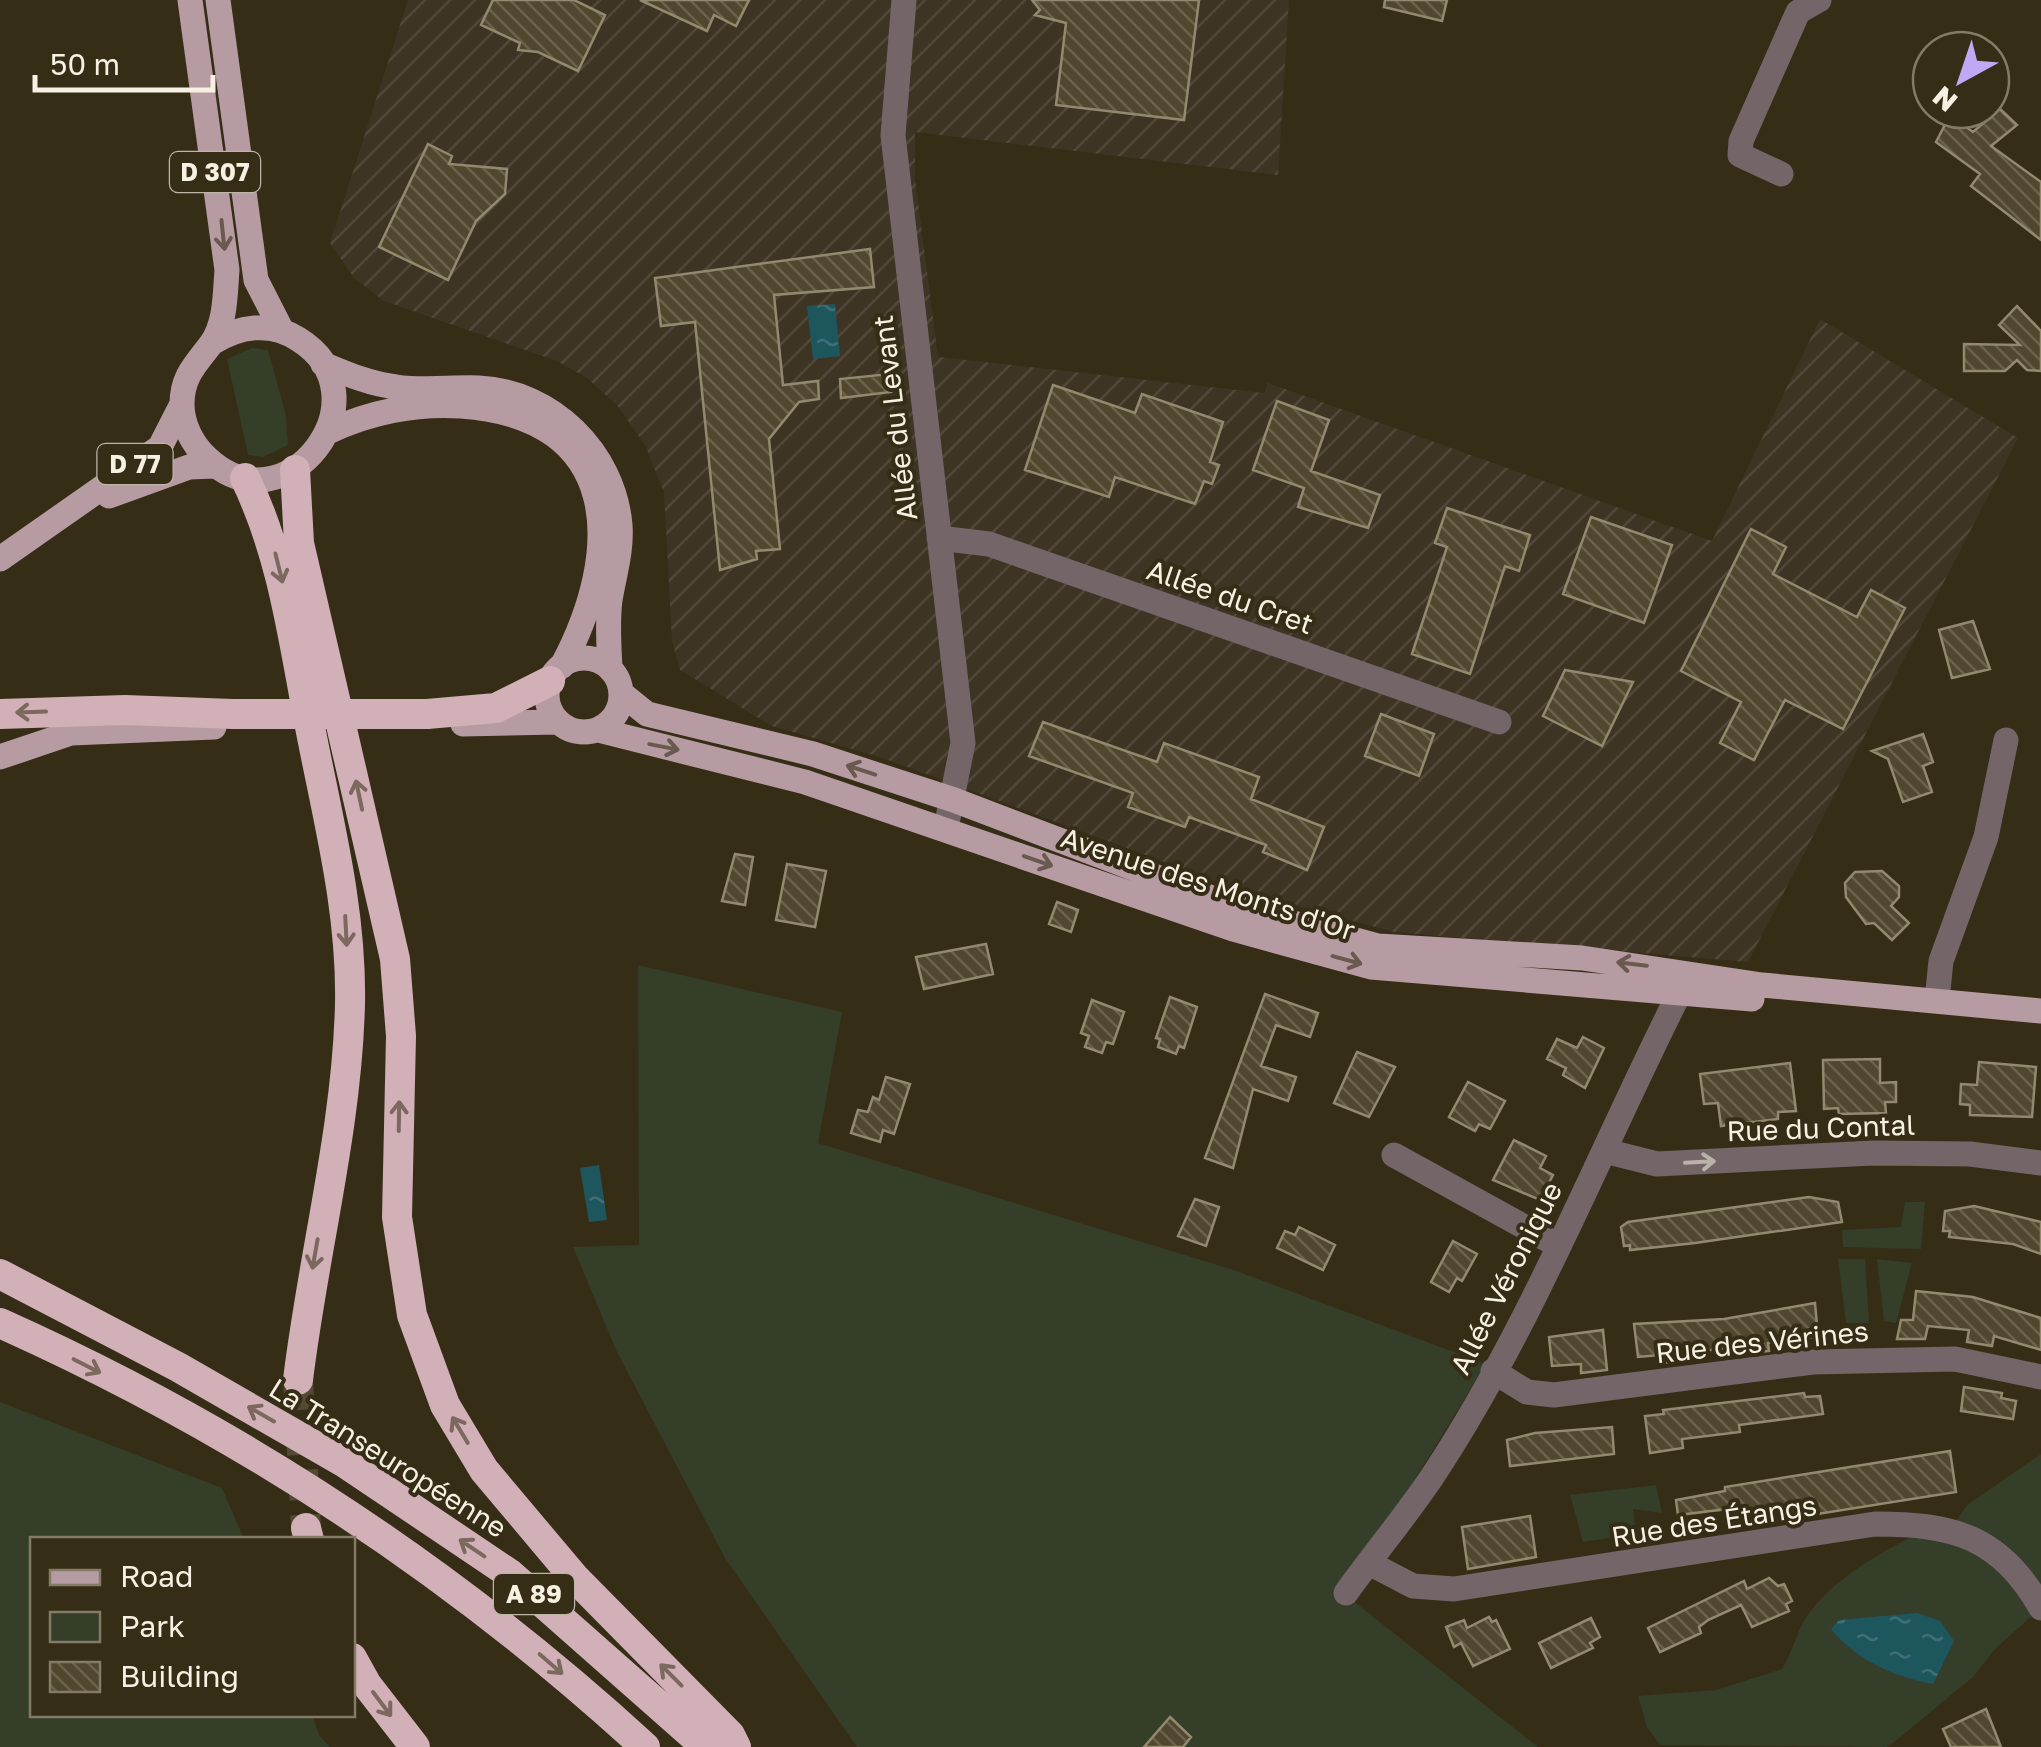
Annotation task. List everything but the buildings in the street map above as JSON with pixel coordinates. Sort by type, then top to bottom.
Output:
[{"type":"highway","points":[[295,470],[299,543],[395,959],[401,1036],[398,1217],[412,1315],[445,1405],[484,1470],[562,1563],[730,1735],[736,1747]]},
{"type":"highway","points":[[230,472],[264,517],[280,570],[344,892],[350,1002],[343,1094],[298,1380]]},
{"type":"highway","points":[[0,714],[125,710],[234,720],[427,721],[496,708],[556,673]]},
{"type":"highway","name":"La Transeuropéenne","points":[[0,1274],[178,1367],[345,1463],[510,1574],[706,1747]]},
{"type":"highway","name":"A 89","points":[[0,1323],[245,1448],[374,1531],[516,1634],[645,1747]]},
{"type":"highway","points":[[355,1663],[415,1747]]},
{"type":"main road","name":"D 307","points":[[190,0],[227,270],[224,310],[212,343]]},
{"type":"main road","name":"D 307","points":[[218,0],[256,280],[282,330]]},
{"type":"main road","points":[[245,328],[282,330],[312,350],[323,364],[334,398],[328,432],[314,454],[295,470],[279,476],[230,472],[195,446],[182,404],[190,369],[212,343],[245,328]]},
{"type":"main road","points":[[323,364],[372,383],[398,388],[482,388],[515,394],[538,404],[591,447],[616,497],[620,527],[608,631],[610,669],[622,693],[616,715],[598,730],[576,732],[558,722],[427,721]]},
{"type":"main road","name":"D 77","points":[[0,559],[160,446],[182,404]]},
{"type":"main road","points":[[328,432],[395,409],[446,405],[491,408],[531,421],[558,438],[578,461],[594,491],[602,522],[597,583],[556,673],[549,707],[558,722]]},
{"type":"main road","name":"D 77","points":[[71,510],[146,479],[204,464],[230,472]]},
{"type":"main road","points":[[556,673],[592,659],[610,669]]},
{"type":"main road","name":"Avenue des Monts d'Or","points":[[622,693],[647,714],[813,754],[954,800],[1238,908],[1378,946],[1582,958],[1776,1002],[1937,1000],[2041,1011]]},
{"type":"main road","points":[[0,756],[71,733],[234,720]]},
{"type":"main road","name":"Avenue des Monts d'Or","points":[[598,730],[792,778],[1233,929],[1371,967],[1685,982]]},
{"type":"street","name":"Allée du Levant","points":[[904,0],[892,135],[963,743],[946,828]]},
{"type":"street","points":[[1782,174],[1748,162],[1740,155],[1741,141],[1798,12],[1818,0]]},
{"type":"street","name":"Allée du Cret","points":[[939,538],[989,544],[1499,722]]},
{"type":"street","points":[[1937,1000],[1941,961],[1986,837],[2006,740]]},
{"type":"street","name":"Allée Véronique","points":[[1346,1593],[1432,1476],[1493,1371],[1559,1246],[1685,982]]},
{"type":"street","name":"Rue du Contal","points":[[1604,1151],[1657,1164],[1873,1153],[1970,1154],[2041,1163]]},
{"type":"street","points":[[1394,1155],[1559,1246]]},
{"type":"street","name":"Rue des Vérines","points":[[1493,1371],[1527,1392],[1554,1395],[1813,1362],[1955,1358],[2041,1377]]},
{"type":"street","name":"Rue des Étangs","points":[[1369,1563],[1413,1586],[1454,1589],[1875,1524],[1934,1524],[1998,1552],[2027,1584],[2041,1608]]},
{"type":"shaded area","points":[[408,0],[1289,0],[1278,175],[915,132],[915,179],[938,357],[1264,393],[1268,383],[1712,541],[1820,319],[2018,438],[1748,962],[1394,932],[1240,890],[880,757],[772,726],[680,670],[672,641],[664,492],[645,445],[617,405],[587,378],[557,361],[384,301],[354,278],[330,243]]},
{"type":"green space","points":[[252,348],[268,350],[286,415],[288,445],[263,457],[248,455],[227,359]]},
{"type":"green space","points":[[638,965],[842,1012],[818,1143],[1234,1270],[1486,1364],[1401,1502],[1338,1589],[1538,1747],[857,1747],[725,1558],[617,1352],[573,1247],[639,1245]]},
{"type":"green space","points":[[1905,1202],[1925,1202],[1921,1249],[1843,1247],[1842,1230],[1901,1227]]},
{"type":"green space","points":[[1838,1259],[1865,1259],[1869,1323],[1846,1323]]},
{"type":"green space","points":[[1877,1259],[1912,1263],[1896,1323],[1884,1321]]},
{"type":"green space","points":[[0,1402],[222,1488],[243,1537],[30,1537],[30,1717],[313,1717],[319,1735],[330,1747],[0,1747]]},
{"type":"green space","points":[[2041,1454],[2041,1597],[1954,1524],[1967,1505]]},
{"type":"green space","points":[[1656,1485],[1662,1513],[1633,1509],[1635,1527],[1628,1527],[1630,1535],[1583,1542],[1570,1495]]},
{"type":"green space","points":[[1918,1534],[1956,1545],[1985,1560],[2009,1583],[2032,1616],[1995,1649],[1973,1677],[1898,1739],[1887,1747],[1660,1745],[1647,1727],[1638,1696],[1716,1690],[1782,1669],[1805,1619],[1828,1592],[1871,1559]]},
{"type":"water","points":[[835,304],[840,356],[813,359],[807,306]]},
{"type":"water","points":[[599,1165],[607,1220],[589,1222],[580,1168]]},
{"type":"water","points":[[1917,1613],[1940,1621],[1954,1641],[1933,1684],[1877,1666],[1852,1650],[1831,1629],[1839,1620]]},
{"type":"tunnel","points":[[298,1380],[306,1528]]}]
